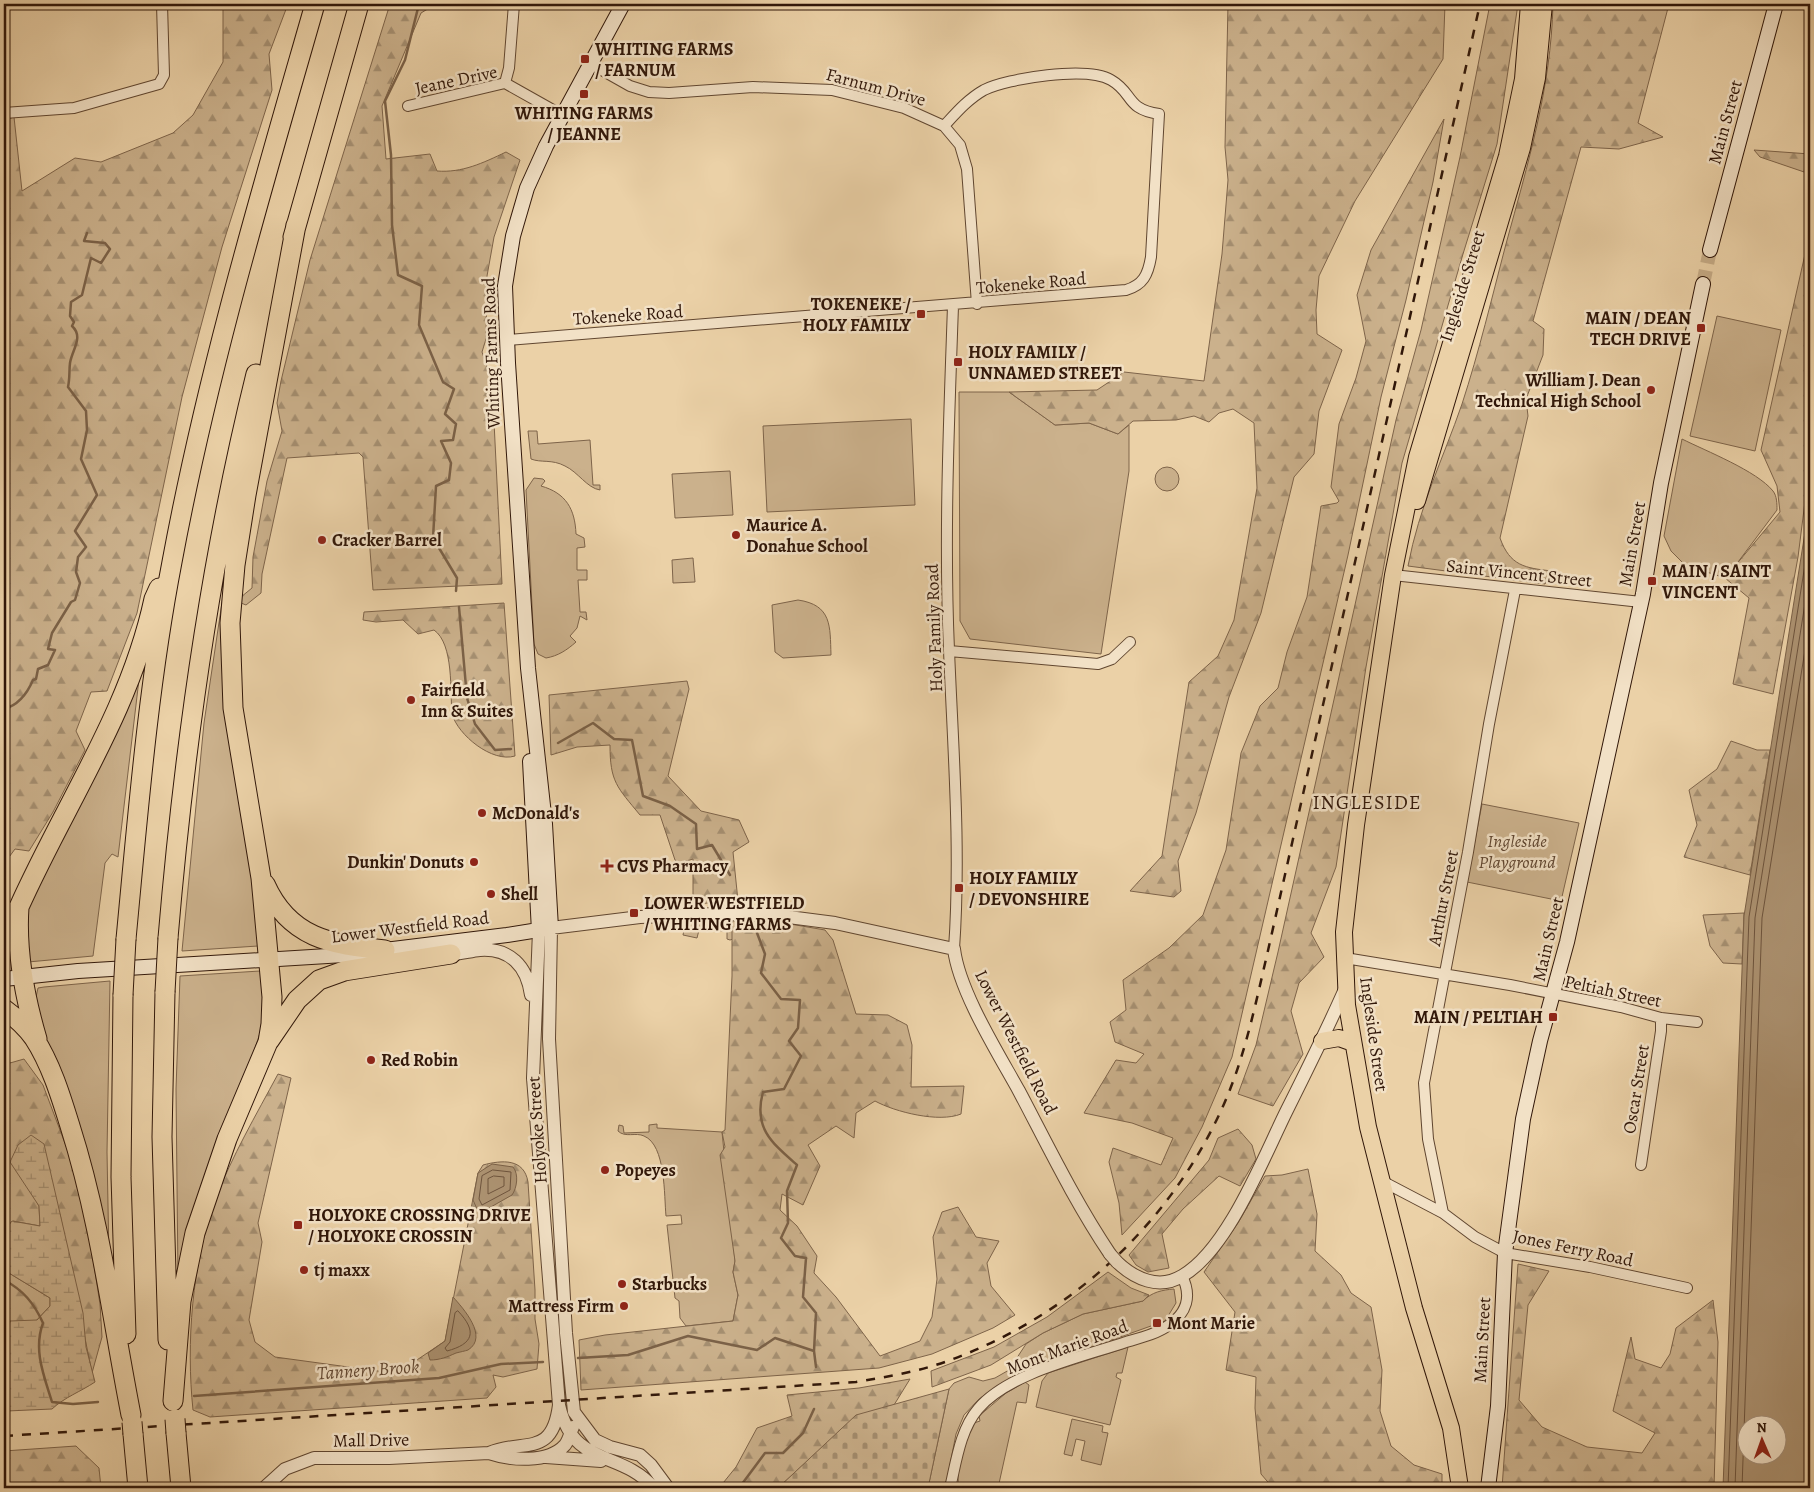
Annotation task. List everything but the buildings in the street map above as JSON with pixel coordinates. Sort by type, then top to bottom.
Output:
[{"type":"highway","points":[[138,1488],[132,1424],[121,1211],[123,996],[126,939],[145,745],[172,563],[220,340],[315,4]]},
{"type":"highway","points":[[181,1488],[166,1316],[162,1197],[165,992],[168,938],[185,763],[213,577],[243,428],[296,224],[359,4]]},
{"type":"highway","points":[[268,1042],[272,1009],[260,871],[233,708],[229,657],[231,604],[246,495],[296,224]]},
{"type":"highway","points":[[4,928],[19,907],[111,725],[138,654],[154,599],[172,563]]},
{"type":"highway","points":[[260,871],[278,907],[288,918],[307,933],[334,944],[385,950]]},
{"type":"highway","points":[[19,907],[19,936],[28,1002],[40,1050],[63,1104],[88,1184],[97,1223],[132,1424]]},
{"type":"highway","points":[[174,1417],[180,1308],[195,1233],[227,1139],[268,1042],[297,1000],[326,976],[344,971],[451,954]]},
{"type":"highway","points":[[4,1009],[28,1031],[40,1050]]},
{"type":"main road","name":"Whiting Farms Road","points":[[545,929],[544,816],[528,668],[505,286],[517,218],[537,164],[623,4]]},
{"type":"main road","name":"Ingleside Street","points":[[1460,1488],[1451,1428],[1414,1308],[1380,1180],[1353,1044],[1346,987],[1346,910],[1356,825],[1394,575],[1417,457],[1497,190],[1516,115],[1523,79],[1529,4]]},
{"type":"main road","name":"Ingleside Street","points":[[1394,575],[1456,374],[1522,148],[1537,78],[1544,4]]},
{"type":"main road","name":"Main Street","points":[[1710,250],[1776,4]]},
{"type":"main road","name":"Main Street","points":[[1488,1488],[1498,1406],[1506,1253],[1511,1198],[1523,1119],[1540,1041],[1554,994],[1641,602],[1663,473],[1703,284]]},
{"type":"main road","name":"Lower Westfield Road","points":[[4,979],[78,971],[268,960],[385,950],[545,929]]},
{"type":"main road","points":[[1322,1041],[1339,1038],[1353,1044]]},
{"type":"street","points":[[4,114],[50,111],[80,106],[161,82],[164,76],[162,4]]},
{"type":"street","points":[[505,83],[510,68],[514,4]]},
{"type":"street","name":"Farnum Drive","points":[[591,64],[630,86],[650,92],[753,87],[832,90],[904,108],[944,126],[960,146],[967,170],[977,304]]},
{"type":"street","name":"Tokeneke Road","points":[[507,340],[977,304],[1126,290],[1142,283],[1149,270],[1159,114],[1137,108],[1119,86],[1106,77],[1084,74],[1052,75],[1012,80],[984,90],[969,100],[944,126]]},
{"type":"street","name":"Jeane Drive","points":[[408,106],[505,83],[562,116]]},
{"type":"street","name":"Holy Family Road","points":[[953,306],[948,501],[949,651],[953,696],[956,835],[954,949]]},
{"type":"street","name":"Saint Vincent Street","points":[[1394,575],[1514,590],[1641,602]]},
{"type":"street","name":"Arthur Street","points":[[1443,1213],[1428,1139],[1424,1083],[1514,590]]},
{"type":"street","points":[[949,651],[1098,664],[1112,659],[1130,642]]},
{"type":"street","name":"Lower Westfield Road","points":[[545,929],[640,917],[773,914],[835,923],[954,949],[960,972],[989,1037],[1079,1204],[1114,1258],[1134,1275],[1150,1282],[1164,1282],[1182,1276],[1207,1253],[1234,1215],[1322,1041],[1346,987]]},
{"type":"street","name":"Holyoke Street","points":[[545,929],[534,1020],[533,1078],[559,1405],[571,1432],[582,1448],[608,1462],[630,1468],[654,1488]]},
{"type":"street","name":"Holyoke Street","points":[[545,929],[550,1057],[572,1404],[578,1418],[588,1433],[601,1443],[640,1455],[651,1465],[668,1488]]},
{"type":"street","points":[[417,946],[451,954],[496,950],[518,961],[528,977],[534,1020]]},
{"type":"street","name":"Peltiah Street","points":[[1345,958],[1554,994],[1621,1007],[1661,1018],[1697,1022]]},
{"type":"street","name":"Oscar Street","points":[[1641,1165],[1661,1031],[1661,1018]]},
{"type":"street","name":"Jones Ferry Road","points":[[1380,1180],[1443,1213],[1475,1237],[1506,1253],[1571,1266],[1590,1267],[1687,1288]]},
{"type":"street","name":"Mont Marie Road","points":[[950,1488],[958,1455],[970,1420],[988,1400],[1023,1377],[1168,1326],[1186,1306],[1188,1291],[1182,1276]]},
{"type":"street","points":[[531,1446],[544,1440],[551,1432],[559,1405]]},
{"type":"street","name":"Mall Drive","points":[[489,1453],[505,1458],[539,1457],[562,1448],[578,1418]]},
{"type":"street","points":[[571,1432],[588,1433]]},
{"type":"street","name":"Mall Drive","points":[[264,1488],[285,1469],[314,1458],[389,1458],[489,1453],[504,1447],[545,1445],[571,1432]]},
{"type":"street","points":[[539,1457],[608,1462]]},
{"type":"green space","points":[[223,4],[288,4],[269,54],[272,90],[222,247],[182,397],[137,613],[107,691],[91,692],[76,731],[85,750],[53,812],[29,851],[15,849],[4,864],[4,120],[14,117],[22,191],[75,158],[101,162],[173,133],[193,115],[223,62]]},
{"type":"green space","points":[[390,4],[436,4],[421,13],[382,106],[386,159],[430,154],[437,171],[464,169],[506,152],[520,160],[494,237],[487,276],[486,339],[482,352],[492,381],[502,584],[373,590],[363,457],[359,453],[287,458],[262,574],[261,593],[246,605],[241,603],[241,597],[252,588],[253,557],[267,481],[282,431],[277,403],[281,381],[310,260]]},
{"type":"green space","points":[[1228,4],[1445,4],[1443,59],[1355,201],[1319,276],[1316,310],[1317,334],[1342,350],[1319,411],[1314,454],[1294,477],[1261,613],[1229,697],[1196,813],[1178,861],[1181,891],[1174,897],[1130,891],[1162,856],[1189,682],[1218,656],[1234,620],[1257,488],[1254,423],[1233,409],[1219,413],[1209,422],[1194,416],[1176,420],[1133,421],[1118,434],[1089,423],[1055,425],[1009,392],[1097,390],[1124,372],[1204,381],[1222,254],[1228,180],[1225,147]]},
{"type":"green space","points":[[1490,4],[1518,4],[1497,144],[1402,463],[1366,667],[1336,867],[1311,933],[1324,957],[1299,983],[1291,1011],[1303,1054],[1273,1106],[1238,1094],[1256,1045],[1278,952],[1396,420],[1421,330],[1460,157]]},
{"type":"green space","points":[[1553,4],[1669,4],[1638,123],[1663,137],[1619,149],[1581,147],[1533,321],[1544,329],[1543,355],[1526,399],[1528,416],[1500,538],[1509,555],[1520,564],[1534,569],[1552,571],[1545,584],[1408,566],[1418,524],[1468,384],[1530,155],[1548,66]]},
{"type":"green space","points":[[1444,119],[1433,182],[1381,397],[1348,555],[1232,1057],[1202,1127],[1175,1178],[1122,1235],[1119,1203],[1109,1162],[1113,1148],[1161,1165],[1173,1138],[1132,1123],[1084,1113],[1116,1060],[1136,1063],[1144,1054],[1115,1042],[1110,1022],[1126,1010],[1123,980],[1169,948],[1203,915],[1226,850],[1241,753],[1260,706],[1278,688],[1287,652],[1307,597],[1321,506],[1339,501],[1331,487],[1339,424],[1356,378],[1366,341],[1357,295],[1371,250]]},
{"type":"green space","points":[[1754,150],[1810,154],[1810,174],[1760,157]]},
{"type":"green space","points":[[1810,232],[1810,462],[1798,557],[1773,694],[1733,684],[1749,598],[1725,578],[1780,512],[1777,486],[1761,450]]},
{"type":"green space","points":[[1717,316],[1781,330],[1755,451],[1690,436]]},
{"type":"green space","points":[[959,392],[1009,392],[1055,425],[1089,423],[1118,434],[1129,425],[1129,471],[1101,654],[970,639],[960,621]]},
{"type":"green space","points":[[911,419],[915,505],[767,512],[763,426]]},
{"type":"green space","points":[[528,431],[537,431],[538,444],[590,440],[593,485],[600,485],[600,490],[595,489],[565,466],[531,459]]},
{"type":"green space","points":[[1682,439],[1744,469],[1773,491],[1776,498],[1777,510],[1735,566],[1719,576],[1685,565],[1671,551],[1664,536]]},
{"type":"green space","points":[[1167,467],[1172,468],[1178,474],[1178,484],[1172,490],[1167,491],[1162,490],[1156,484],[1155,479],[1156,474],[1162,468]]},
{"type":"green space","points":[[730,471],[733,515],[675,518],[672,474]]},
{"type":"green space","points":[[534,478],[543,479],[545,481],[541,486],[557,493],[568,503],[574,517],[576,534],[584,538],[585,547],[577,548],[577,570],[587,570],[587,580],[578,580],[580,612],[586,612],[587,620],[580,616],[577,628],[570,636],[576,642],[562,652],[546,658],[538,654],[534,644],[526,490]]},
{"type":"green space","points":[[693,558],[695,582],[673,583],[672,560]]},
{"type":"green space","points":[[224,589],[261,939],[258,946],[182,951],[204,723]]},
{"type":"green space","points":[[798,600],[817,607],[827,618],[831,655],[783,658],[775,652],[772,605]]},
{"type":"green space","points":[[504,603],[515,756],[506,757],[496,755],[477,746],[455,722],[452,714],[448,657],[445,646],[434,630],[418,634],[403,620],[376,622],[363,620],[364,612]]},
{"type":"green space","points":[[140,671],[118,857],[112,854],[105,863],[93,956],[28,962],[25,914]]},
{"type":"green space","points":[[687,681],[689,689],[668,776],[701,811],[739,820],[749,842],[733,852],[738,901],[693,904],[693,859],[679,863],[675,860],[660,815],[640,815],[620,790],[611,768],[610,745],[577,747],[551,755],[549,695]]},
{"type":"green space","points":[[1731,741],[1757,750],[1770,750],[1750,875],[1684,857],[1697,825],[1689,790],[1717,769]]},
{"type":"green space","name":"Ingleside Playground","points":[[1482,804],[1579,823],[1561,901],[1467,882]]},
{"type":"green space","points":[[1744,913],[1742,964],[1723,963],[1710,946],[1703,915]]},
{"type":"green space","points":[[732,919],[733,939],[730,940],[727,939],[727,931],[699,930],[697,938],[683,935],[685,925],[693,921]]},
{"type":"green space","points":[[732,919],[761,919],[825,930],[833,940],[856,1014],[888,1015],[907,1025],[912,1045],[911,1087],[964,1086],[961,1114],[929,1117],[894,1109],[875,1101],[856,1113],[854,1138],[836,1126],[808,1145],[820,1166],[803,1205],[782,1194],[780,1210],[797,1226],[817,1256],[814,1273],[836,1297],[880,1356],[920,1341],[932,1317],[937,1279],[933,1237],[942,1212],[958,1207],[976,1237],[999,1241],[987,1263],[991,1286],[1015,1315],[993,1328],[932,1354],[879,1368],[581,1390],[579,1340],[605,1335],[733,1321],[738,1295],[733,1272],[735,1261],[720,1155],[725,1147],[722,1132],[725,1130],[732,976]]},
{"type":"green space","points":[[260,971],[262,975],[264,1017],[260,1033],[178,1278],[176,1089],[180,976]]},
{"type":"green space","points":[[110,981],[107,1152],[109,1260],[38,1024],[36,997],[38,988]]},
{"type":"green space","points":[[4,1051],[10,1063],[24,1059],[43,1085],[69,1154],[89,1233],[100,1304],[102,1337],[92,1373],[60,1214],[28,1186],[39,1206],[40,1226],[13,1221],[4,1231]]},
{"type":"green space","points":[[278,1074],[291,1078],[258,1223],[262,1242],[249,1320],[255,1342],[275,1357],[385,1372],[405,1368],[445,1341],[478,1173],[483,1165],[505,1162],[517,1165],[522,1169],[526,1174],[528,1182],[535,1319],[539,1344],[537,1369],[503,1377],[493,1375],[496,1387],[487,1398],[210,1417],[193,1410],[190,1358],[193,1304],[196,1277],[207,1225],[215,1200],[229,1168]]},
{"type":"green space","points":[[657,1124],[657,1128],[722,1132],[735,1261],[733,1272],[738,1295],[733,1321],[686,1326],[680,1318],[679,1301],[675,1298],[667,1225],[682,1224],[681,1215],[666,1216],[660,1160],[651,1141],[641,1135],[624,1134],[618,1131],[619,1125],[623,1126],[624,1133],[649,1132],[649,1125]]},
{"type":"green space","points":[[1238,1129],[1252,1145],[1256,1159],[1240,1186],[1219,1176],[1183,1209],[1162,1234],[1169,1268],[1148,1272],[1136,1265],[1129,1255],[1209,1160],[1218,1138]]},
{"type":"green space","points":[[31,1135],[44,1144],[83,1313],[86,1347],[95,1382],[52,1409],[7,1411],[4,1408],[4,1355],[10,1321],[37,1320],[50,1306],[50,1298],[4,1270],[4,1231],[12,1221],[40,1226],[39,1206],[10,1162],[18,1145]]},
{"type":"green space","points":[[1308,1169],[1317,1214],[1315,1251],[1341,1275],[1351,1293],[1371,1307],[1382,1370],[1380,1411],[1391,1446],[1414,1465],[1442,1474],[1442,1488],[1273,1488],[1261,1474],[1255,1408],[1256,1377],[1226,1370],[1235,1312],[1204,1272],[1238,1223],[1265,1176],[1282,1175]]},
{"type":"green space","points":[[1518,1264],[1549,1271],[1528,1305],[1519,1400],[1542,1427],[1587,1447],[1642,1453],[1655,1433],[1613,1411],[1631,1337],[1635,1359],[1661,1368],[1670,1354],[1676,1328],[1713,1300],[1718,1342],[1714,1488],[1502,1488]]},
{"type":"green space","points":[[4,1270],[50,1298],[50,1306],[4,1355]]},
{"type":"green space","points":[[1108,1272],[1131,1288],[1149,1295],[1143,1301],[1083,1314],[1043,1333],[991,1365],[932,1387],[931,1371],[994,1347],[1047,1317]]},
{"type":"green space","points":[[1174,1289],[1176,1303],[1165,1321],[1019,1373],[979,1399],[964,1415],[956,1434],[947,1480],[942,1486],[937,1487],[929,1483],[949,1389],[954,1383],[969,1377],[983,1381],[995,1378],[1009,1370],[1026,1344],[1043,1333],[1083,1314],[1143,1301],[1157,1292]]},
{"type":"green space","points":[[1128,1347],[1122,1373],[1117,1373],[1116,1377],[1121,1380],[1110,1425],[1036,1407],[1042,1381],[1048,1373]]},
{"type":"green space","points":[[910,1379],[894,1405],[856,1416],[778,1488],[719,1488],[736,1467],[757,1428],[792,1416],[787,1395],[859,1388]]},
{"type":"green space","points":[[1025,1382],[1029,1385],[1026,1403],[1017,1402],[998,1488],[960,1488],[958,1474],[965,1446],[974,1423],[980,1421],[979,1416],[1006,1393]]},
{"type":"green space","points":[[949,1389],[928,1488],[778,1488],[856,1415]]},
{"type":"green space","points":[[1072,1419],[1103,1426],[1102,1432],[1108,1433],[1101,1465],[1081,1460],[1085,1441],[1076,1439],[1072,1456],[1064,1454]]},
{"type":"green space","points":[[76,1446],[99,1468],[101,1488],[4,1488],[4,1451]]},
{"type":"water","points":[[1810,501],[1810,1488],[1723,1488],[1744,916]]},
{"type":"water","points":[[492,1164],[513,1167],[517,1177],[515,1189],[512,1195],[482,1212],[478,1211],[473,1200],[478,1173]]},
{"type":"water","points":[[453,1297],[463,1308],[472,1323],[476,1338],[474,1344],[468,1350],[440,1359],[430,1360],[428,1353],[445,1341]]},
{"type":"waterway","points":[[419,4],[405,60],[385,101],[391,155],[392,225],[398,275],[422,286],[419,325],[443,382],[454,389],[445,414],[456,424],[453,440],[441,441],[451,463],[449,480],[436,486],[433,538],[457,578],[456,591]]},
{"type":"waterway","points":[[4,709],[14,705],[22,698],[33,680],[36,679],[38,669],[48,665],[55,650],[48,649],[52,633],[71,602],[75,600],[80,583],[76,572],[78,557],[86,547],[75,531],[97,495],[81,459],[87,430],[86,411],[68,387],[70,363],[77,339],[72,326],[74,322],[70,316],[71,302],[82,295],[91,258],[101,263],[110,249],[105,243],[84,241],[87,233]]},
{"type":"waterway","points":[[459,607],[467,698],[475,724],[495,750],[511,749]]},
{"type":"waterway","points":[[558,743],[593,723],[614,739],[632,740],[643,796],[670,806],[696,824],[697,849],[712,845],[730,875]]},
{"type":"waterway","points":[[754,925],[765,954],[761,973],[781,999],[800,1000],[798,1028],[789,1041],[801,1056],[784,1089],[763,1092],[761,1116],[767,1134],[797,1165],[787,1191],[788,1223],[781,1238],[795,1256],[806,1258],[803,1297],[816,1313],[814,1351]]},
{"type":"waterway","name":"Tannery Brook","points":[[4,1280],[17,1288],[27,1298],[36,1309],[43,1323],[40,1333],[39,1353],[52,1402],[73,1404],[98,1402]]},
{"type":"waterway","name":"Tannery Brook","points":[[578,1358],[628,1355],[688,1336],[757,1350],[775,1338],[814,1351],[816,1367]]},
{"type":"waterway","name":"Tannery Brook","points":[[194,1396],[439,1378],[501,1364],[543,1362]]},
{"type":"waterway","name":"Tannery Brook","points":[[739,1488],[765,1453],[783,1453],[803,1433],[814,1409]]},
{"type":"tunnel","points":[[1703,284],[1710,250]]},
{"type":"railway","points":[[4,1436],[856,1382],[934,1366],[990,1343],[1033,1320],[1074,1293],[1111,1262],[1145,1227],[1175,1189],[1202,1148],[1224,1104],[1244,1049],[1267,955],[1480,4]]},
{"type":"place","name":"WHITING FARMS / FARNUM","points":[[585,59]]},
{"type":"place","name":"WHITING FARMS / JEANNE","points":[[584,94]]},
{"type":"place","name":"TOKENEKE / HOLY FAMILY","points":[[921,314]]},
{"type":"place","name":"MAIN / DEAN TECH DRIVE","points":[[1701,328]]},
{"type":"place","name":"HOLY FAMILY / UNNAMED STREET","points":[[958,362]]},
{"type":"place","name":"William J. Dean Technical High School","points":[[1651,390]]},
{"type":"place","name":"Maurice A. Donahue School","points":[[736,535]]},
{"type":"place","name":"Cracker Barrel","points":[[322,540]]},
{"type":"place","name":"MAIN / SAINT VINCENT","points":[[1652,581]]},
{"type":"place","name":"Fairfield Inn & Suites","points":[[411,700]]},
{"type":"place","name":"McDonald's","points":[[482,813]]},
{"type":"place","name":"Dunkin' Donuts","points":[[474,862]]},
{"type":"place","name":"CVS Pharmacy","points":[[607,866]]},
{"type":"place","name":"HOLY FAMILY / DEVONSHIRE","points":[[959,888]]},
{"type":"place","name":"Shell","points":[[491,894]]},
{"type":"place","name":"LOWER WESTFIELD / WHITING FARMS","points":[[634,913]]},
{"type":"place","name":"MAIN / PELTIAH","points":[[1553,1017]]},
{"type":"place","name":"Red Robin","points":[[371,1060]]},
{"type":"place","name":"Popeyes","points":[[605,1170]]},
{"type":"place","name":"HOLYOKE CROSSING DRIVE / HOLYOKE CROSSIN","points":[[298,1225]]},
{"type":"place","name":"tj maxx","points":[[304,1270]]},
{"type":"place","name":"Starbucks","points":[[622,1284]]},
{"type":"place","name":"Mattress Firm","points":[[624,1306]]},
{"type":"place","name":"Mont Marie","points":[[1157,1323]]},
{"type":"district","name":"INGLESIDE","points":[[1367,802]]}]
